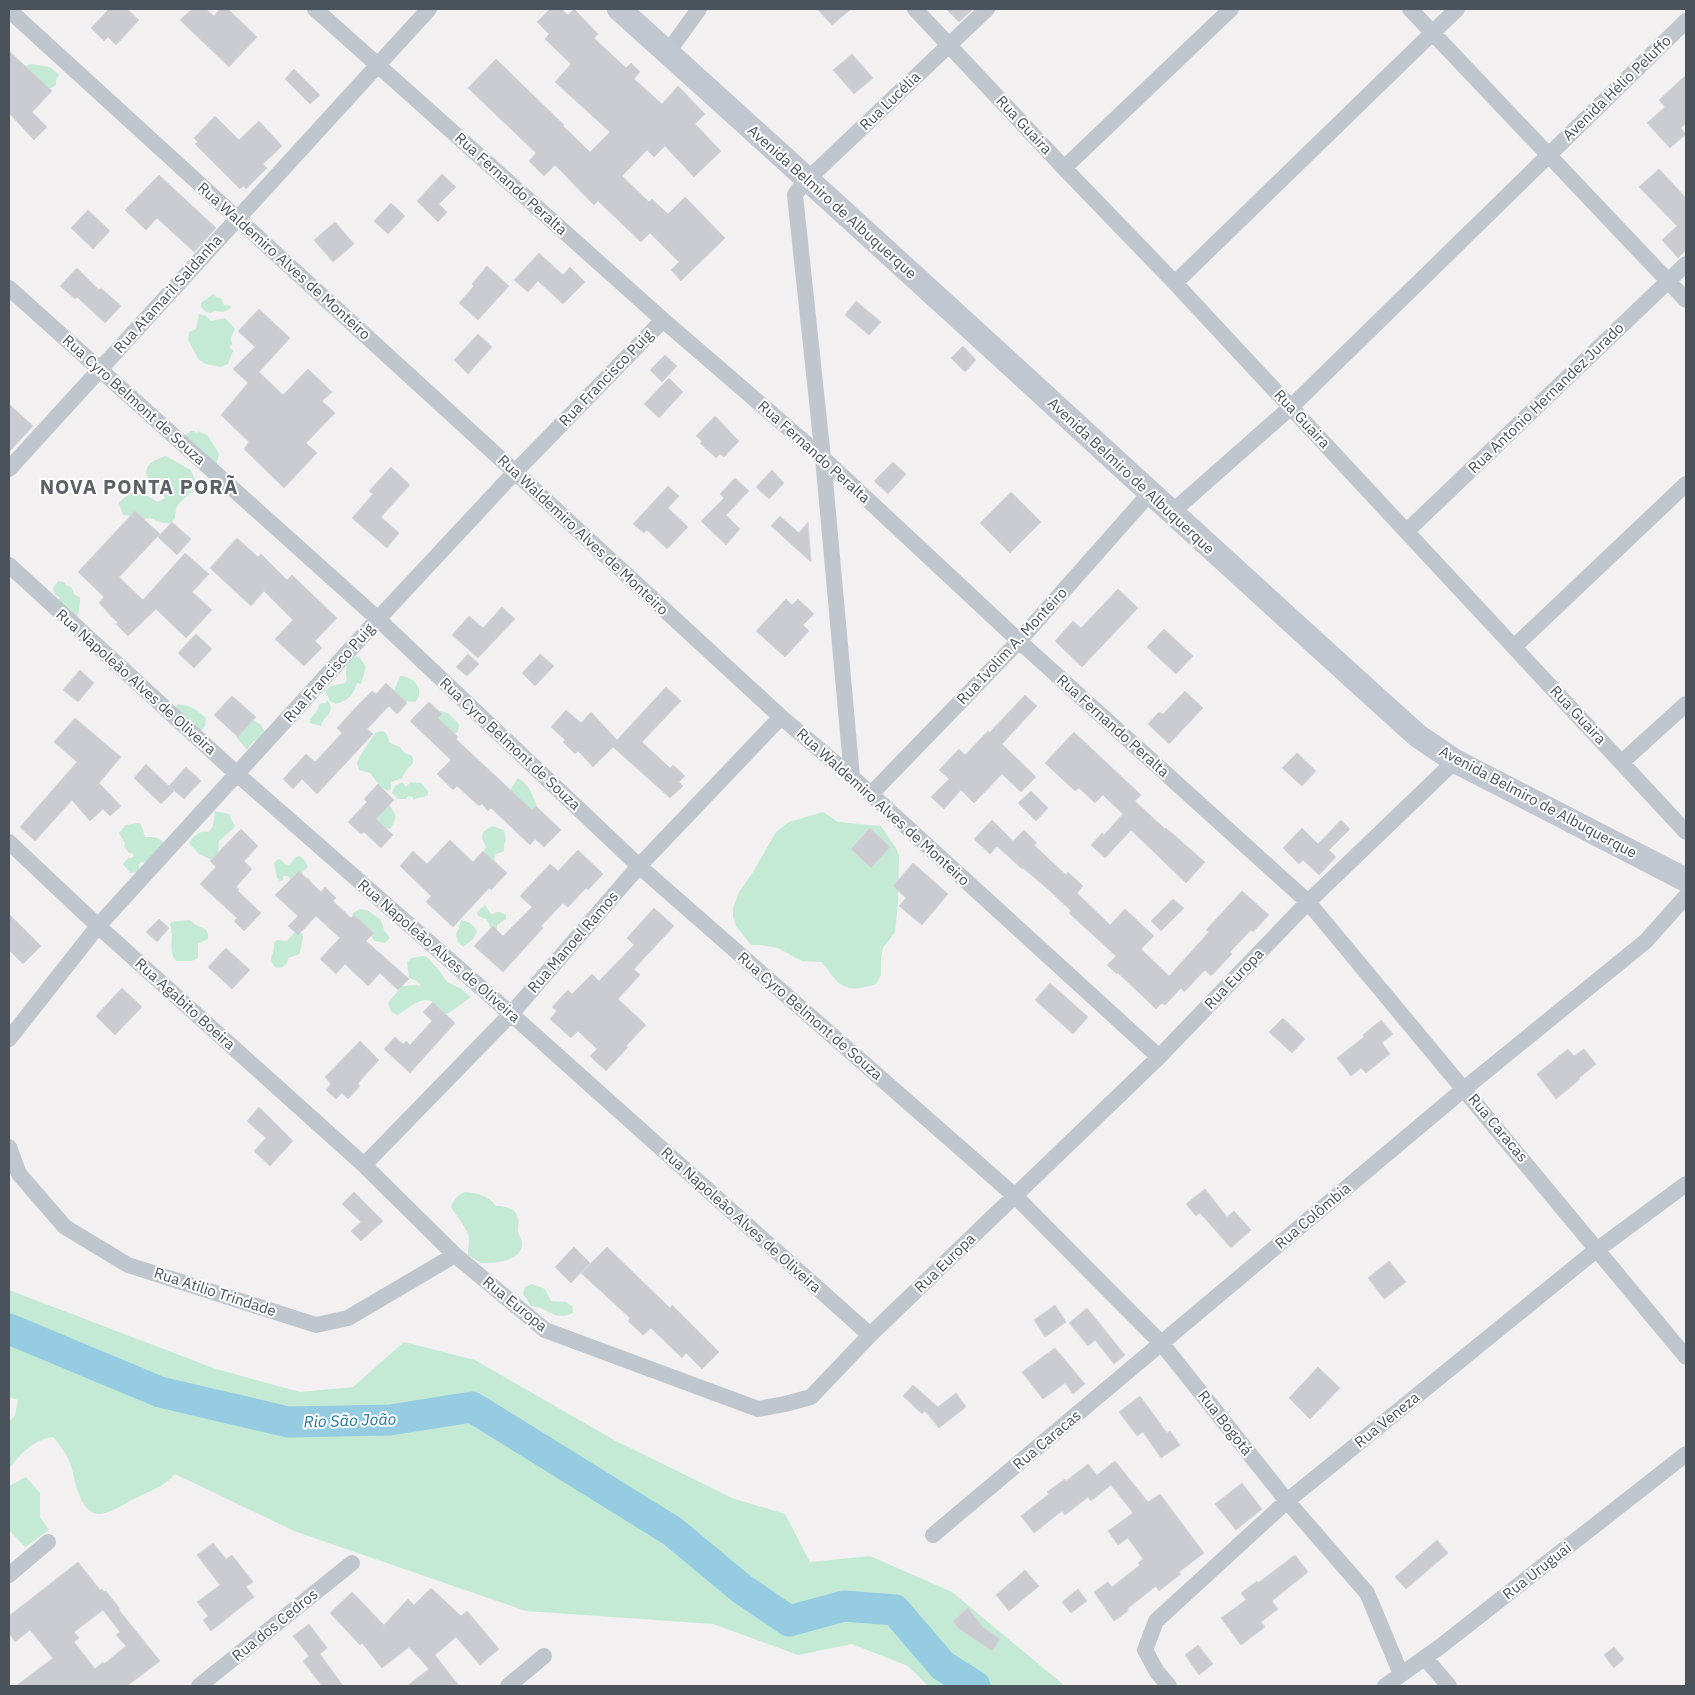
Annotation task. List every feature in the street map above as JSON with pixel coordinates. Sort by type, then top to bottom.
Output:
[{"type":"main road","name":"Avenida Belmiro de Albuquerque","points":[[619,9],[668,52],[802,187],[1150,494],[1418,736],[1455,761],[1686,880]]},
{"type":"street","name":"Rua Fernando Peralta","points":[[315,9],[663,320],[823,458],[1019,641],[1308,902]]},
{"type":"street","name":"Rua Atamaril Saldanha","points":[[9,469],[428,9]]},
{"type":"street","points":[[668,52],[699,9]]},
{"type":"street","name":"Rua Guaira","points":[[916,9],[1064,168],[1175,283],[1686,832]]},
{"type":"street","name":"Rua Lucélia","points":[[802,187],[987,9]]},
{"type":"street","points":[[1064,168],[1231,9]]},
{"type":"street","points":[[1410,9],[1686,300]]},
{"type":"street","points":[[1175,283],[1431,32],[1457,9]]},
{"type":"street","name":"Rua Waldemiro Alves de Monteiro","points":[[9,10],[781,717],[871,794],[1159,1057]]},
{"type":"street","name":"Avenida Hélio Peluffo","points":[[1171,513],[1291,407],[1686,21]]},
{"type":"street","points":[[802,187],[823,458],[852,777]]},
{"type":"street","name":"Rua Antonio Hernandez Jurado","points":[[1407,531],[1686,264]]},
{"type":"street","name":"Rua Cyro Belmont de Souza","points":[[9,288],[378,619],[639,866],[1016,1196]]},
{"type":"street","name":"Rua Francisco Puig","points":[[9,1039],[98,926],[515,472],[663,320]]},
{"type":"street","points":[[1514,647],[1686,484]]},
{"type":"street","name":"Rua Ivolim A. Monteiro","points":[[871,794],[1019,641],[1150,494]]},
{"type":"street","name":"Rua Napoleão Alves de Oliveira","points":[[9,565],[237,774],[511,1014],[870,1335]]},
{"type":"street","points":[[1622,762],[1686,704]]},
{"type":"street","name":"Rua Manoel Ramos","points":[[364,1165],[511,1014],[639,866],[781,717]]},
{"type":"street","name":"Rua Europa","points":[[364,1165],[455,1255],[545,1330],[758,1408],[785,1404],[811,1397],[870,1335],[1159,1057],[1308,902],[1455,761]]},
{"type":"street","name":"Rua Agabito Boeira","points":[[9,842],[98,926],[364,1165]]},
{"type":"street","name":"Rua Colômbia","points":[[1162,1344],[1465,1088],[1646,941],[1686,896]]},
{"type":"street","name":"Rua Caracas","points":[[1308,902],[1465,1088],[1686,1357]]},
{"type":"street","name":"Rua Atilio Trindade","points":[[9,1147],[19,1174],[65,1227],[128,1265],[316,1324],[348,1318],[455,1255]]},
{"type":"street","name":"Rua Veneza","points":[[1169,1686],[1157,1672],[1145,1650],[1156,1621],[1287,1501],[1598,1249],[1686,1184]]},
{"type":"street","name":"Rua Bogotá","points":[[1016,1196],[1162,1344],[1287,1501],[1367,1593],[1401,1674]]},
{"type":"street","name":"Rua Caracas","points":[[933,1535],[1162,1344]]},
{"type":"street","name":"Rua Uruguai","points":[[1385,1686],[1425,1658],[1686,1454]]},
{"type":"street","points":[[9,1575],[48,1542]]},
{"type":"street","name":"Rua dos Cedros","points":[[199,1686],[352,1563]]},
{"type":"street","points":[[508,1686],[544,1656]]},
{"type":"street","points":[[1425,1658],[1450,1686]]},
{"type":"green space","points":[[31,64],[50,67],[59,75],[56,85],[43,90],[24,67]]},
{"type":"green space","points":[[213,294],[221,298],[224,305],[231,306],[230,309],[223,312],[206,312],[201,307],[201,303]]},
{"type":"green space","points":[[199,314],[206,316],[211,321],[225,318],[235,329],[231,338],[232,345],[229,347],[233,351],[228,364],[221,367],[206,364],[199,360],[188,340],[189,332],[196,329]]},
{"type":"green space","points":[[191,431],[197,433],[198,431],[208,436],[219,454],[216,465],[184,436]]},
{"type":"green space","points":[[166,456],[191,470],[196,483],[190,493],[177,506],[175,518],[170,523],[163,523],[149,518],[138,520],[131,516],[123,515],[119,503],[130,494],[135,492],[142,493],[158,502],[165,498],[152,484],[146,473],[148,466]]},
{"type":"green space","points":[[58,581],[64,582],[71,587],[74,594],[80,598],[77,618],[57,603],[60,597],[55,595],[53,588]]},
{"type":"green space","points":[[357,656],[366,667],[361,684],[357,683],[352,694],[344,701],[336,704],[330,701],[325,690],[331,686],[345,683],[347,680],[347,666]]},
{"type":"green space","points":[[400,676],[410,678],[417,684],[419,693],[415,702],[404,701],[394,691]]},
{"type":"green space","points":[[326,701],[329,702],[331,710],[321,726],[310,723],[310,719],[317,711],[319,704],[326,703]]},
{"type":"green space","points":[[178,704],[191,707],[206,718],[205,726],[200,732],[174,710]]},
{"type":"green space","points":[[439,711],[448,713],[459,724],[458,731],[453,736],[441,731],[437,714]]},
{"type":"green space","points":[[252,719],[261,725],[266,734],[261,739],[253,741],[247,750],[237,738],[238,731]]},
{"type":"green space","points":[[382,731],[386,733],[390,743],[400,747],[404,753],[411,755],[413,760],[402,778],[391,782],[391,789],[388,791],[381,787],[370,773],[359,770],[357,763],[375,733]]},
{"type":"green space","points":[[518,778],[528,786],[532,793],[537,806],[533,811],[517,802],[510,790]]},
{"type":"green space","points":[[402,782],[406,787],[411,782],[421,783],[428,791],[428,795],[414,800],[408,796],[406,799],[398,799],[392,793],[395,786]]},
{"type":"green space","points":[[388,803],[394,812],[395,819],[391,828],[384,829],[375,822],[381,808]]},
{"type":"green space","points":[[215,811],[229,814],[235,827],[219,841],[218,856],[212,860],[199,854],[189,843],[200,833],[209,832],[213,826]]},
{"type":"green space","points":[[823,812],[838,822],[881,826],[896,848],[899,856],[898,904],[895,932],[883,948],[881,975],[876,984],[866,987],[850,988],[840,984],[821,962],[802,961],[778,948],[751,945],[736,926],[733,917],[733,908],[739,892],[776,832],[789,822]]},
{"type":"green space","points":[[141,824],[145,837],[157,838],[164,843],[149,864],[142,862],[139,864],[137,872],[130,873],[123,864],[128,858],[134,856],[124,847],[125,843],[119,833],[126,825]]},
{"type":"green space","points":[[492,826],[504,830],[506,840],[504,851],[496,854],[494,859],[499,867],[482,854],[486,847],[482,838],[483,832]]},
{"type":"green space","points":[[300,856],[308,867],[300,875],[309,878],[312,884],[296,883],[287,876],[283,876],[283,880],[280,881],[277,878],[274,863],[280,859],[289,865],[296,857]]},
{"type":"green space","points":[[485,905],[491,914],[500,912],[506,915],[506,919],[497,925],[497,929],[490,927],[486,919],[478,916],[477,912]]},
{"type":"green space","points":[[360,909],[367,910],[381,920],[384,930],[390,938],[385,943],[374,941],[369,931],[354,920],[352,917],[353,913]]},
{"type":"green space","points":[[189,920],[205,929],[208,933],[208,939],[198,944],[198,958],[191,961],[176,961],[171,948],[172,934],[170,925],[171,922]]},
{"type":"green space","points":[[461,920],[471,924],[477,932],[473,939],[463,947],[458,942],[456,934]]},
{"type":"green space","points":[[295,932],[302,933],[303,937],[299,954],[288,958],[285,966],[276,968],[271,959],[274,943],[277,940],[287,941]]},
{"type":"green space","points":[[427,957],[447,982],[460,988],[471,997],[446,1015],[431,1001],[422,1000],[397,1015],[391,1011],[388,1003],[402,986],[421,986],[417,981],[409,978],[407,962],[412,958]]},
{"type":"green space","points":[[465,1192],[483,1196],[496,1206],[506,1207],[515,1212],[518,1218],[518,1232],[522,1244],[520,1251],[516,1255],[492,1263],[481,1263],[468,1255],[468,1235],[451,1207],[456,1198]]},
{"type":"green space","points":[[532,1284],[545,1289],[551,1301],[566,1302],[572,1306],[573,1313],[561,1316],[531,1306],[523,1294],[525,1287]]},
{"type":"green space","points":[[9,1290],[216,1369],[300,1392],[353,1387],[404,1342],[475,1360],[614,1440],[732,1498],[785,1514],[810,1562],[870,1556],[952,1592],[1065,1686],[928,1686],[908,1666],[852,1644],[798,1655],[713,1624],[526,1611],[294,1531],[175,1474],[160,1486],[106,1513],[98,1514],[91,1512],[78,1493],[67,1456],[53,1437],[33,1444],[9,1469],[9,1422],[15,1415],[18,1400],[9,1397]]},
{"type":"green space","points":[[26,1477],[40,1493],[40,1517],[49,1530],[25,1547],[9,1530],[9,1486]]},
{"type":"building","points":[[109,9],[127,9],[139,20],[116,45],[108,37],[104,41],[91,28]]},
{"type":"building","points":[[192,9],[206,9],[214,16],[220,9],[228,9],[257,37],[229,67],[180,20]]},
{"type":"building","points":[[550,9],[561,9],[568,15],[574,9],[598,34],[594,38],[626,68],[631,63],[640,72],[634,79],[662,104],[678,86],[705,114],[695,124],[721,151],[694,177],[665,146],[654,157],[647,150],[622,176],[649,202],[652,199],[668,214],[685,197],[725,238],[681,281],[671,270],[679,262],[650,233],[641,242],[598,201],[594,205],[555,165],[544,176],[529,161],[536,153],[468,88],[496,59],[590,152],[610,132],[555,82],[571,64],[545,39],[549,34],[537,22]]},
{"type":"building","points":[[817,9],[851,9],[832,25]]},
{"type":"building","points":[[946,9],[973,9],[959,22]]},
{"type":"building","points":[[9,51],[52,91],[32,112],[47,127],[34,140],[9,113]]},
{"type":"building","points":[[852,54],[873,78],[854,94],[833,70]]},
{"type":"building","points":[[294,69],[320,95],[310,104],[285,79]]},
{"type":"building","points":[[1686,75],[1686,123],[1681,128],[1686,134],[1670,148],[1647,123],[1665,107],[1659,100]]},
{"type":"building","points":[[215,116],[239,140],[259,121],[282,146],[263,164],[267,168],[246,189],[243,186],[240,189],[195,144],[198,142],[194,138]]},
{"type":"building","points":[[1659,169],[1686,198],[1686,250],[1678,258],[1662,240],[1677,226],[1639,187]]},
{"type":"building","points":[[442,174],[456,187],[439,204],[447,212],[438,222],[417,201]]},
{"type":"building","points":[[159,175],[216,228],[194,252],[157,218],[146,230],[125,210]]},
{"type":"building","points":[[391,203],[405,216],[388,234],[374,221]]},
{"type":"building","points":[[88,210],[110,231],[93,249],[71,228]]},
{"type":"building","points":[[335,222],[354,244],[333,262],[314,240]]},
{"type":"building","points":[[539,253],[563,275],[570,267],[585,282],[563,304],[538,281],[528,292],[514,280]]},
{"type":"building","points":[[487,266],[509,286],[478,320],[459,303],[474,286],[472,284]]},
{"type":"building","points":[[77,268],[99,290],[101,288],[121,306],[105,323],[77,297],[75,299],[60,286]]},
{"type":"building","points":[[856,301],[881,322],[869,335],[845,315]]},
{"type":"building","points":[[259,309],[290,338],[259,372],[283,395],[308,369],[332,392],[322,401],[335,413],[306,443],[317,453],[284,488],[244,449],[249,442],[221,415],[248,383],[233,369],[255,347],[238,331]]},
{"type":"building","points":[[478,334],[492,347],[468,374],[454,360]]},
{"type":"building","points":[[963,346],[976,360],[965,372],[951,358]]},
{"type":"building","points":[[665,355],[677,366],[662,382],[650,370]]},
{"type":"building","points":[[669,378],[683,392],[659,418],[644,404]]},
{"type":"building","points":[[9,404],[33,426],[9,452]]},
{"type":"building","points":[[715,416],[739,441],[724,457],[720,454],[716,458],[700,443],[702,441],[696,436]]},
{"type":"building","points":[[893,462],[906,474],[888,494],[874,481]]},
{"type":"building","points":[[391,467],[410,485],[381,517],[399,533],[387,548],[352,518],[373,494],[369,491]]},
{"type":"building","points":[[772,470],[784,483],[769,499],[756,487]]},
{"type":"building","points":[[735,478],[749,491],[726,515],[740,529],[726,545],[701,521],[724,498],[720,494]]},
{"type":"building","points":[[668,486],[679,496],[668,508],[688,527],[667,549],[647,530],[644,533],[633,524]]},
{"type":"building","points":[[1011,492],[1041,522],[1010,553],[980,523]]},
{"type":"building","points":[[135,511],[160,534],[119,577],[143,600],[185,553],[209,574],[192,592],[212,610],[186,638],[156,609],[128,636],[99,603],[104,597],[78,572]]},
{"type":"building","points":[[780,516],[799,533],[808,522],[811,562],[771,526]]},
{"type":"building","points":[[172,522],[191,539],[177,555],[158,537]]},
{"type":"building","points":[[237,538],[258,557],[261,554],[287,580],[292,575],[337,618],[315,641],[322,648],[304,666],[275,639],[293,620],[264,591],[251,606],[210,568]]},
{"type":"building","points":[[1118,589],[1138,608],[1082,667],[1055,641],[1073,621],[1081,628]]},
{"type":"building","points":[[786,599],[792,605],[798,599],[814,614],[803,625],[809,631],[785,657],[756,631]]},
{"type":"building","points":[[502,607],[515,619],[478,658],[452,635],[469,616],[483,628]]},
{"type":"building","points":[[1164,629],[1193,656],[1176,674],[1147,647]]},
{"type":"building","points":[[196,634],[212,649],[194,668],[178,653]]},
{"type":"building","points":[[468,654],[479,664],[467,676],[456,667]]},
{"type":"building","points":[[540,654],[554,666],[535,686],[522,673]]},
{"type":"building","points":[[80,670],[94,683],[78,702],[63,690]]},
{"type":"building","points":[[386,683],[407,703],[397,714],[389,706],[367,729],[373,734],[317,794],[302,779],[293,789],[283,779],[306,754],[315,762],[342,733],[337,728],[372,691],[376,694]]},
{"type":"building","points":[[666,687],[681,701],[642,742],[670,768],[673,765],[685,776],[679,782],[683,786],[670,798],[613,747],[593,767],[578,751],[575,754],[563,742],[565,740],[551,727],[566,710],[581,723],[591,712],[617,740]]},
{"type":"building","points":[[1185,691],[1203,708],[1169,744],[1148,724],[1159,712],[1163,714]]},
{"type":"building","points":[[1025,695],[1037,706],[1002,744],[1036,777],[1021,792],[1002,774],[974,803],[961,790],[944,809],[931,797],[949,779],[939,770],[959,749],[965,755]]},
{"type":"building","points":[[232,696],[256,717],[238,737],[214,715]]},
{"type":"building","points":[[429,702],[442,714],[438,718],[458,737],[456,739],[532,810],[536,806],[561,830],[544,847],[535,839],[530,845],[491,808],[488,811],[482,804],[479,806],[457,786],[453,790],[437,774],[451,760],[410,721]]},
{"type":"building","points":[[75,718],[121,757],[99,783],[121,806],[110,816],[103,809],[90,821],[72,800],[35,841],[20,827],[77,762],[54,742]]},
{"type":"building","points":[[1074,732],[1141,795],[1135,801],[1205,862],[1186,883],[1131,830],[1105,858],[1091,845],[1102,833],[1104,835],[1123,814],[1103,795],[1095,803],[1079,788],[1075,791],[1045,763]]},
{"type":"building","points":[[1297,753],[1316,771],[1302,786],[1282,768]]},
{"type":"building","points":[[146,764],[174,791],[161,804],[134,778]]},
{"type":"building","points":[[186,767],[201,781],[184,799],[169,786]]},
{"type":"building","points":[[378,784],[394,800],[376,819],[393,835],[381,848],[364,832],[361,834],[348,822],[367,802],[364,799]]},
{"type":"building","points":[[1031,791],[1048,808],[1036,821],[1018,803]]},
{"type":"building","points":[[992,820],[1013,841],[1024,830],[1037,843],[1034,845],[1066,875],[1068,872],[1083,886],[1077,893],[1110,925],[1125,909],[1154,936],[1141,949],[1169,976],[1209,932],[1206,930],[1242,891],[1269,915],[1253,932],[1251,930],[1230,952],[1232,954],[1211,976],[1205,970],[1184,992],[1181,988],[1165,1005],[1162,1003],[1156,1009],[1107,965],[1116,956],[1069,913],[1071,911],[1050,891],[997,846],[990,854],[974,839]]},
{"type":"building","points":[[1341,820],[1350,829],[1329,850],[1336,857],[1319,875],[1303,860],[1299,864],[1283,848],[1302,828],[1318,844]]},
{"type":"building","points":[[870,828],[890,847],[871,868],[851,849]]},
{"type":"building","points":[[241,829],[258,846],[244,861],[252,869],[236,887],[261,913],[244,931],[234,921],[237,918],[200,884],[216,867],[210,861]]},
{"type":"building","points":[[450,840],[473,862],[483,851],[507,873],[491,890],[489,888],[453,927],[426,902],[431,896],[400,866],[413,851],[427,864]]},
{"type":"building","points":[[578,850],[603,874],[568,907],[563,903],[541,926],[543,928],[503,972],[474,946],[493,926],[503,936],[532,907],[520,896],[550,864],[558,871]]},
{"type":"building","points":[[913,863],[948,894],[922,925],[899,906],[906,898],[893,886]]},
{"type":"building","points":[[299,871],[321,892],[325,887],[336,898],[333,901],[351,918],[354,915],[374,933],[366,941],[409,979],[398,990],[380,973],[368,986],[345,964],[336,974],[320,959],[340,938],[316,916],[298,935],[288,926],[298,916],[275,895]]},
{"type":"building","points":[[1173,899],[1184,908],[1161,931],[1151,921]]},
{"type":"building","points":[[654,908],[674,926],[634,969],[640,975],[618,999],[646,1025],[606,1071],[590,1056],[597,1049],[578,1031],[571,1038],[550,1019],[557,1011],[552,1007],[568,990],[572,994],[592,974],[599,981],[634,945],[627,938]]},
{"type":"building","points":[[9,914],[41,946],[23,964],[9,950]]},
{"type":"building","points":[[159,919],[169,928],[157,942],[146,932]]},
{"type":"building","points":[[226,948],[250,970],[232,989],[208,967]]},
{"type":"building","points":[[1050,983],[1088,1017],[1073,1034],[1035,1000]]},
{"type":"building","points":[[122,988],[142,1007],[115,1035],[96,1016]]},
{"type":"building","points":[[433,1002],[455,1023],[410,1073],[384,1049],[395,1037],[403,1044],[406,1041],[410,1045],[432,1021],[423,1012]]},
{"type":"building","points":[[1283,1018],[1305,1039],[1292,1053],[1269,1032]]},
{"type":"building","points":[[1381,1020],[1393,1034],[1382,1043],[1390,1054],[1366,1073],[1361,1068],[1351,1076],[1337,1058],[1364,1037],[1363,1035]]},
{"type":"building","points":[[360,1041],[379,1060],[358,1083],[360,1086],[348,1099],[342,1093],[336,1099],[326,1090],[331,1084],[325,1077]]},
{"type":"building","points":[[1568,1049],[1574,1056],[1584,1049],[1596,1064],[1556,1099],[1537,1074]]},
{"type":"building","points":[[259,1107],[293,1141],[270,1166],[254,1151],[266,1138],[247,1121]]},
{"type":"building","points":[[1205,1189],[1227,1217],[1234,1211],[1251,1230],[1231,1248],[1200,1213],[1196,1216],[1186,1204]]},
{"type":"building","points":[[354,1192],[383,1221],[361,1241],[351,1231],[361,1222],[342,1204]]},
{"type":"building","points":[[574,1247],[590,1263],[571,1283],[555,1267]]},
{"type":"building","points":[[607,1247],[670,1308],[672,1305],[719,1352],[702,1369],[686,1353],[682,1358],[651,1328],[643,1335],[628,1321],[630,1318],[581,1273]]},
{"type":"building","points":[[1389,1261],[1406,1282],[1384,1299],[1368,1278]]},
{"type":"building","points":[[1055,1305],[1066,1322],[1045,1337],[1034,1320]]},
{"type":"building","points":[[1087,1308],[1125,1355],[1114,1364],[1095,1340],[1088,1346],[1069,1323]]},
{"type":"building","points":[[1055,1348],[1085,1384],[1073,1394],[1065,1383],[1043,1399],[1022,1372]]},
{"type":"building","points":[[1318,1367],[1340,1388],[1310,1419],[1289,1398]]},
{"type":"building","points":[[913,1385],[938,1407],[956,1393],[966,1407],[939,1428],[925,1411],[922,1414],[903,1396]]},
{"type":"building","points":[[1140,1396],[1167,1433],[1170,1431],[1180,1445],[1161,1458],[1143,1432],[1137,1436],[1119,1412]]},
{"type":"building","points":[[1115,1461],[1148,1502],[1160,1494],[1204,1553],[1179,1572],[1181,1574],[1159,1591],[1156,1586],[1114,1621],[1094,1592],[1108,1582],[1112,1587],[1140,1565],[1138,1563],[1143,1559],[1128,1538],[1118,1545],[1108,1531],[1133,1513],[1111,1485],[1091,1501],[1088,1497],[1065,1515],[1062,1511],[1034,1533],[1021,1516],[1049,1494],[1047,1492],[1065,1479],[1066,1481],[1088,1464],[1097,1475]]},
{"type":"building","points":[[1242,1483],[1262,1509],[1236,1530],[1215,1504]]},
{"type":"building","points":[[1437,1540],[1448,1553],[1406,1589],[1395,1577]]},
{"type":"building","points":[[213,1543],[226,1559],[232,1555],[253,1582],[246,1587],[254,1597],[211,1631],[203,1620],[208,1616],[197,1602],[220,1585],[197,1555]]},
{"type":"building","points":[[1295,1555],[1308,1572],[1272,1601],[1278,1609],[1261,1622],[1265,1627],[1241,1645],[1221,1618],[1246,1600],[1241,1593],[1257,1581],[1258,1583]]},
{"type":"building","points":[[78,1562],[100,1590],[106,1591],[160,1661],[127,1686],[16,1686],[53,1658],[30,1630],[15,1642],[9,1633],[9,1616]],"holes":[[[103,1610],[120,1632],[116,1635],[126,1646],[95,1669],[74,1642],[79,1638],[74,1632]]]},
{"type":"building","points":[[1025,1570],[1039,1586],[1009,1611],[996,1595]]},
{"type":"building","points":[[431,1588],[461,1616],[467,1611],[499,1649],[480,1665],[456,1637],[435,1655],[459,1686],[407,1686],[429,1669],[409,1647],[382,1668],[362,1643],[360,1645],[330,1613],[352,1592],[384,1625],[408,1599],[414,1605]]},
{"type":"building","points":[[1078,1589],[1087,1601],[1071,1613],[1062,1602]]},
{"type":"building","points":[[968,1608],[983,1627],[1000,1639],[992,1651],[958,1628],[953,1621]]},
{"type":"building","points":[[309,1624],[327,1648],[320,1654],[343,1686],[322,1686],[303,1661],[309,1656],[293,1636]]},
{"type":"building","points":[[1198,1645],[1213,1664],[1199,1675],[1185,1655]]},
{"type":"building","points":[[1614,1647],[1624,1659],[1614,1668],[1604,1655]]},
{"type":"waterway","name":"Rio São João","points":[[9,1329],[160,1392],[288,1422],[390,1420],[472,1407],[672,1531],[742,1589],[789,1621],[844,1606],[895,1610],[943,1666],[975,1686]]},
{"type":"district","name":"NOVA PONTA PORÃ","points":[[139,487]]}]
